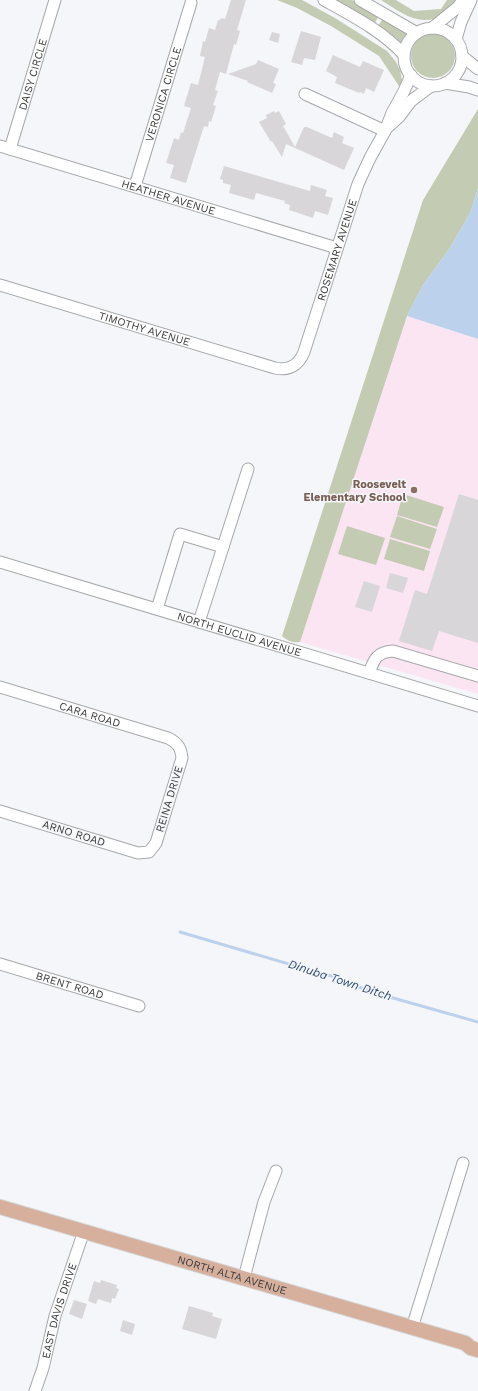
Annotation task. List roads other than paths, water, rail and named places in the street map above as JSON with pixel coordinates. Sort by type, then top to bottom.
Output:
[{"type":"main road","name":"NORTH ALTA AVENUE","points":[[0,1206],[412,1328],[472,1341],[471,1348],[478,1350]]},
{"type":"street","name":"DAISY CIRCLE","points":[[5,148],[55,0]]},
{"type":"street","points":[[324,0],[351,15],[396,45],[404,55],[406,66],[411,75],[419,82],[431,86],[445,83],[452,79],[461,65],[462,56],[461,47],[456,39],[446,30],[432,28],[417,33],[408,43],[404,55]]},
{"type":"street","points":[[360,0],[417,33]]},
{"type":"street","points":[[432,28],[458,7],[463,0]]},
{"type":"street","points":[[456,39],[461,22],[472,0]]},
{"type":"street","name":"VERONICA CIRCLE","points":[[135,186],[191,3]]},
{"type":"street","points":[[462,56],[478,70]]},
{"type":"street","name":"ROSEMARY AVENUE","points":[[290,368],[299,362],[304,352],[358,184],[411,75]]},
{"type":"street","points":[[445,83],[478,90]]},
{"type":"street","name":"ROSEMARY AVENUE","points":[[385,131],[411,101],[431,86]]},
{"type":"street","points":[[305,94],[385,131]]},
{"type":"street","name":"HEATHER AVENUE","points":[[5,148],[337,248]]},
{"type":"street","name":"TIMOTHY AVENUE","points":[[0,285],[275,368],[290,368]]},
{"type":"street","points":[[199,622],[248,469]]},
{"type":"street","points":[[157,609],[180,534],[223,547]]},
{"type":"street","name":"NORTH EUCLID AVENUE","points":[[0,562],[478,706]]},
{"type":"street","points":[[369,673],[376,658],[385,651],[393,651],[478,676]]},
{"type":"street","name":"CARA ROAD","points":[[0,687],[168,738],[178,745]]},
{"type":"street","name":"REINA DRIVE","points":[[148,852],[156,843],[182,758],[178,745]]},
{"type":"street","name":"ARNO ROAD","points":[[0,811],[138,852],[148,852]]},
{"type":"street","name":"BRENT ROAD","points":[[0,964],[139,1006]]},
{"type":"street","points":[[412,1328],[463,1163]]},
{"type":"street","points":[[244,1278],[264,1202],[276,1171]]},
{"type":"street","name":"EAST DAVIS DRIVE","points":[[35,1391],[43,1368],[55,1316],[84,1230]]},
{"type":"water","points":[[478,188],[478,339],[407,316],[423,285],[450,248],[471,211]]},
{"type":"waterway","name":"Dinuba Town Ditch","points":[[180,932],[337,977],[372,992],[478,1022]]},
{"type":"place","name":"Roosevelt Elementary School","points":[[414,490]]}]
